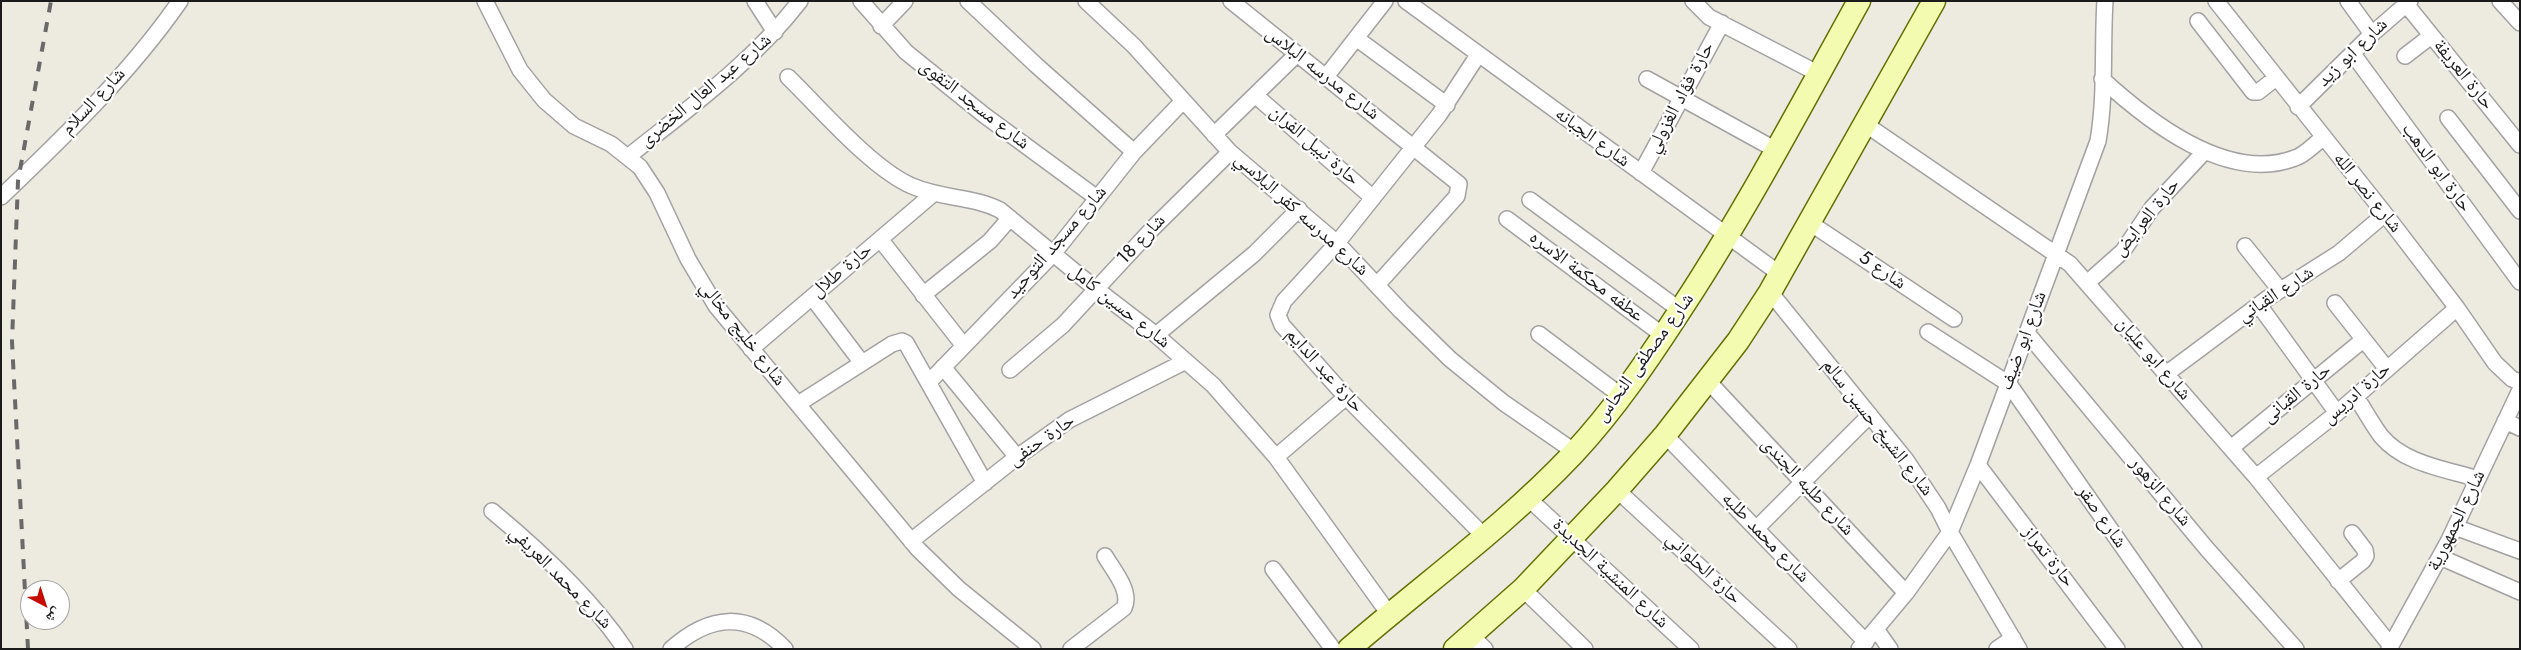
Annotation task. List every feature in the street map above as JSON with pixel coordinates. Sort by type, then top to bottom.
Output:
[{"type":"street","name":"شارع السلام","points":[[1,197],[130,65],[155,37],[180,1]]},
{"type":"street","name":"شارع خليج مخالي","points":[[485,1],[520,70],[544,100],[574,126],[629,156],[640,167],[654,186],[688,259],[716,306],[911,541],[959,589],[1034,649]]},
{"type":"street","points":[[755,1],[775,32]]},
{"type":"street","name":"شارع عبد العال الخضرى","points":[[629,156],[730,75],[775,32],[800,1]]},
{"type":"street","name":"شارع مسجد التقوى","points":[[861,1],[881,26],[906,52],[984,115],[1097,198]]},
{"type":"street","points":[[881,26],[905,1]]},
{"type":"street","name":"شارع مدرسه كفر البلاسي","points":[[1086,1],[1134,46],[1230,152],[1338,243],[1425,336],[1504,404],[1575,452]]},
{"type":"street","name":"شارع مدرسه البلاس","points":[[1231,1],[1325,78],[1457,180],[1459,192],[1377,285]]},
{"type":"street","points":[[1325,78],[1385,1]]},
{"type":"street","name":"شارع الجبانه","points":[[1406,1],[1424,7],[1478,55],[1728,237],[1775,283]]},
{"type":"street","points":[[1693,1],[1709,17],[1722,22],[1819,74]]},
{"type":"street","name":"شارع مصطفى النحاس","points":[[1349,649],[1529,499],[1575,452],[1620,395],[1664,336],[1728,237],[1859,1]]},
{"type":"street","points":[[1471,644],[1617,490],[1665,435],[1738,341],[1810,223],[1934,1]]},
{"type":"street","name":"شارع ابو ضيف","points":[[1862,645],[1906,593],[1950,532],[1978,466],[2009,384],[2098,141],[2103,100],[2105,1]]},
{"type":"street","points":[[2348,1],[2372,34]]},
{"type":"street","points":[[2500,1],[2520,23]]},
{"type":"street","points":[[970,2],[1036,65],[1134,152]]},
{"type":"street","name":"شارع نصر الله","points":[[2218,2],[2298,107],[2385,214],[2457,308],[2496,364],[2512,379],[2520,382]]},
{"type":"street","name":"شارع ابو زيد","points":[[2298,107],[2372,34],[2408,3]]},
{"type":"street","name":"حارة العريفة","points":[[2408,3],[2431,36],[2520,145]]},
{"type":"street","points":[[2198,21],[2253,92],[2258,92],[2276,78]]},
{"type":"street","name":"حارة فؤاد الغزولي","points":[[1641,173],[1722,22]]},
{"type":"street","points":[[2404,56],[2431,36]]},
{"type":"street","points":[[1356,38],[1447,105]]},
{"type":"street","name":"حارة ابو الدهب","points":[[2353,54],[2520,282]]},
{"type":"street","points":[[1214,135],[1296,55]]},
{"type":"street","name":"حارة عبد الدايم","points":[[1478,55],[1447,105],[1338,243],[1284,300],[1278,315],[1282,325],[1346,397],[1485,537]]},
{"type":"street","name":"شارع حسين كامل","points":[[788,77],[888,172],[910,185],[933,194],[983,203],[1000,210],[1052,254],[1156,335],[1213,385],[1276,457],[1389,614]]},
{"type":"street","points":[[1647,79],[1776,150]]},
{"type":"street","points":[[2102,79],[2149,118],[2184,140],[2232,161],[2264,163],[2296,158],[2323,138]]},
{"type":"street","name":"حارة نبيل الفران","points":[[1255,95],[1373,198]]},
{"type":"street","name":"شارع مسجد التوحيد","points":[[928,382],[1052,254],[1134,152],[1183,101]]},
{"type":"street","points":[[2448,118],[2520,211]]},
{"type":"street","name":"شارع ابو عليان","points":[[1865,124],[2057,253],[2087,283],[2256,477],[2390,648]]},
{"type":"street","name":"حارة العرايض","points":[[2087,283],[2123,251],[2152,208],[2205,150]]},
{"type":"street","name":"شارع 18","points":[[1010,370],[1063,325],[1180,201],[1230,152]]},
{"type":"street","name":"حارة طلال","points":[[751,349],[933,194]]},
{"type":"street","points":[[1530,200],[1680,310]]},
{"type":"street","points":[[1156,335],[1254,254],[1299,209]]},
{"type":"street","name":"شارع القباني","points":[[2166,374],[2280,290],[2333,257],[2385,214]]},
{"type":"street","points":[[923,294],[980,249],[1010,218]]},
{"type":"street","name":"عطفه محكمة الاسره","points":[[1507,219],[1664,336]]},
{"type":"street","name":"شارع 5","points":[[1810,223],[1954,319]]},
{"type":"street","points":[[880,239],[964,346]]},
{"type":"street","points":[[2245,246],[2280,290]]},
{"type":"street","name":"شارع الشيخ حسين سالم","points":[[1775,283],[1870,415],[1923,484],[2016,644]]},
{"type":"street","points":[[812,297],[862,363]]},
{"type":"street","points":[[2335,303],[2387,369]]},
{"type":"street","points":[[2259,305],[2337,413]]},
{"type":"street","name":"حارة ادريس","points":[[2256,477],[2337,413],[2457,308]]},
{"type":"street","points":[[1928,332],[2009,384]]},
{"type":"street","name":"شارع الزهور","points":[[2027,332],[2208,549],[2296,649]]},
{"type":"street","points":[[1539,334],[1620,395]]},
{"type":"street","name":"حارة القبانى","points":[[2231,448],[2363,340]]},
{"type":"street","points":[[798,404],[892,344],[902,341],[910,346],[985,483]]},
{"type":"street","name":"حارة حنفى","points":[[911,541],[1017,457],[1069,420],[1186,361]]},
{"type":"street","points":[[943,367],[1017,457]]},
{"type":"street","name":"شارع طلبه الجندى","points":[[1708,381],[1906,593]]},
{"type":"street","name":"شارع صقر","points":[[2009,384],[2194,649]]},
{"type":"street","name":"شارع الجمهورية","points":[[2390,648],[2440,557],[2520,390]]},
{"type":"street","points":[[2356,396],[2382,436],[2395,449],[2410,458],[2478,479]]},
{"type":"street","points":[[1276,457],[1346,397]]},
{"type":"street","points":[[1756,529],[1870,415]]},
{"type":"street","points":[[2505,421],[2520,428]]},
{"type":"street","name":"شارع محمد طلبه","points":[[1665,435],[1756,529],[1862,645]]},
{"type":"street","name":"حارة تمراز","points":[[1978,466],[2117,649]]},
{"type":"street","name":"حارة الحلواني","points":[[1617,490],[1789,649]]},
{"type":"street","name":"شارع المنشية الجديدة","points":[[1529,499],[1691,649]]},
{"type":"street","name":"شارع محمد العريفي","points":[[492,512],[551,564],[603,618],[625,649]]},
{"type":"street","points":[[2455,527],[2520,552]]},
{"type":"street","points":[[2338,581],[2363,561],[2366,556],[2365,550],[2352,533]]},
{"type":"street","points":[[1071,649],[1126,604],[1125,590],[1105,556]]},
{"type":"street","points":[[2440,557],[2520,592]]},
{"type":"street","points":[[1273,569],[1333,649]]},
{"type":"street","points":[[1523,589],[1585,649]]},
{"type":"street","points":[[671,649],[694,630],[726,621],[743,622],[759,627],[773,636],[785,649]]},
{"type":"street","points":[[1876,629],[1890,649]]},
{"type":"street","points":[[1997,649],[2016,644]]},
{"type":"railway","points":[[28,649],[12,342],[18,181],[51,1]]}]
